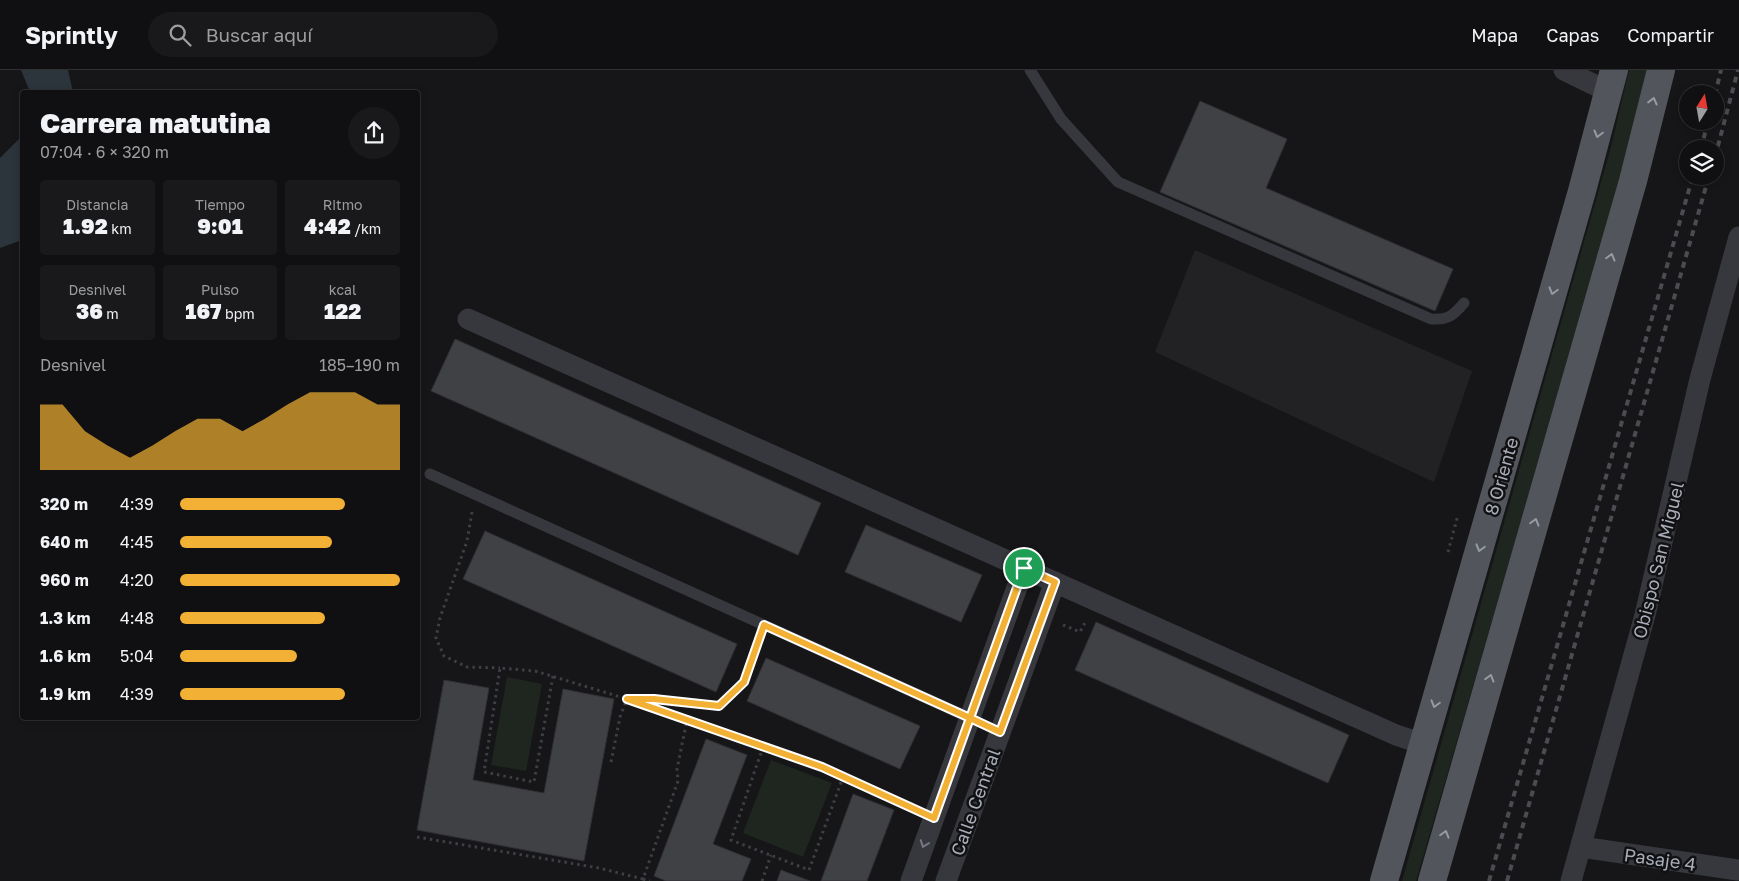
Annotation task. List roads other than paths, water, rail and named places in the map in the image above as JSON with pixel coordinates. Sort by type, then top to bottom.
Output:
[{"type":"main road","points":[[1432,881],[1633,181],[1661,70]]},
{"type":"main road","name":"8 Oriente","points":[[1384,881],[1611,81]]},
{"type":"street","points":[[1564,70],[1611,81]]},
{"type":"street","name":"Obispo San Miguel","points":[[1571,881],[1645,615],[1700,379],[1739,237]]},
{"type":"street","points":[[468,319],[1396,735],[1423,744]]},
{"type":"street","name":"Calle Central","points":[[911,881],[1024,568]]},
{"type":"street","name":"Calle Central","points":[[946,881],[1055,582]]},
{"type":"street","points":[[970,718],[1000,732]]},
{"type":"street","name":"Pasaje 4","points":[[1581,847],[1738,872]]},
{"type":"lane","points":[[1030,70],[1061,119],[1118,182],[1431,319],[1446,320],[1453,316],[1464,303]]},
{"type":"lane","points":[[430,474],[970,718]]},
{"type":"railway","points":[[1717,85],[1721,70]]},
{"type":"railway","points":[[1719,140],[1738,70]]},
{"type":"railway","points":[[1703,140],[1706,130]]},
{"type":"railway","points":[[1489,881],[1690,185]]},
{"type":"railway","points":[[1507,881],[1706,185]]}]
